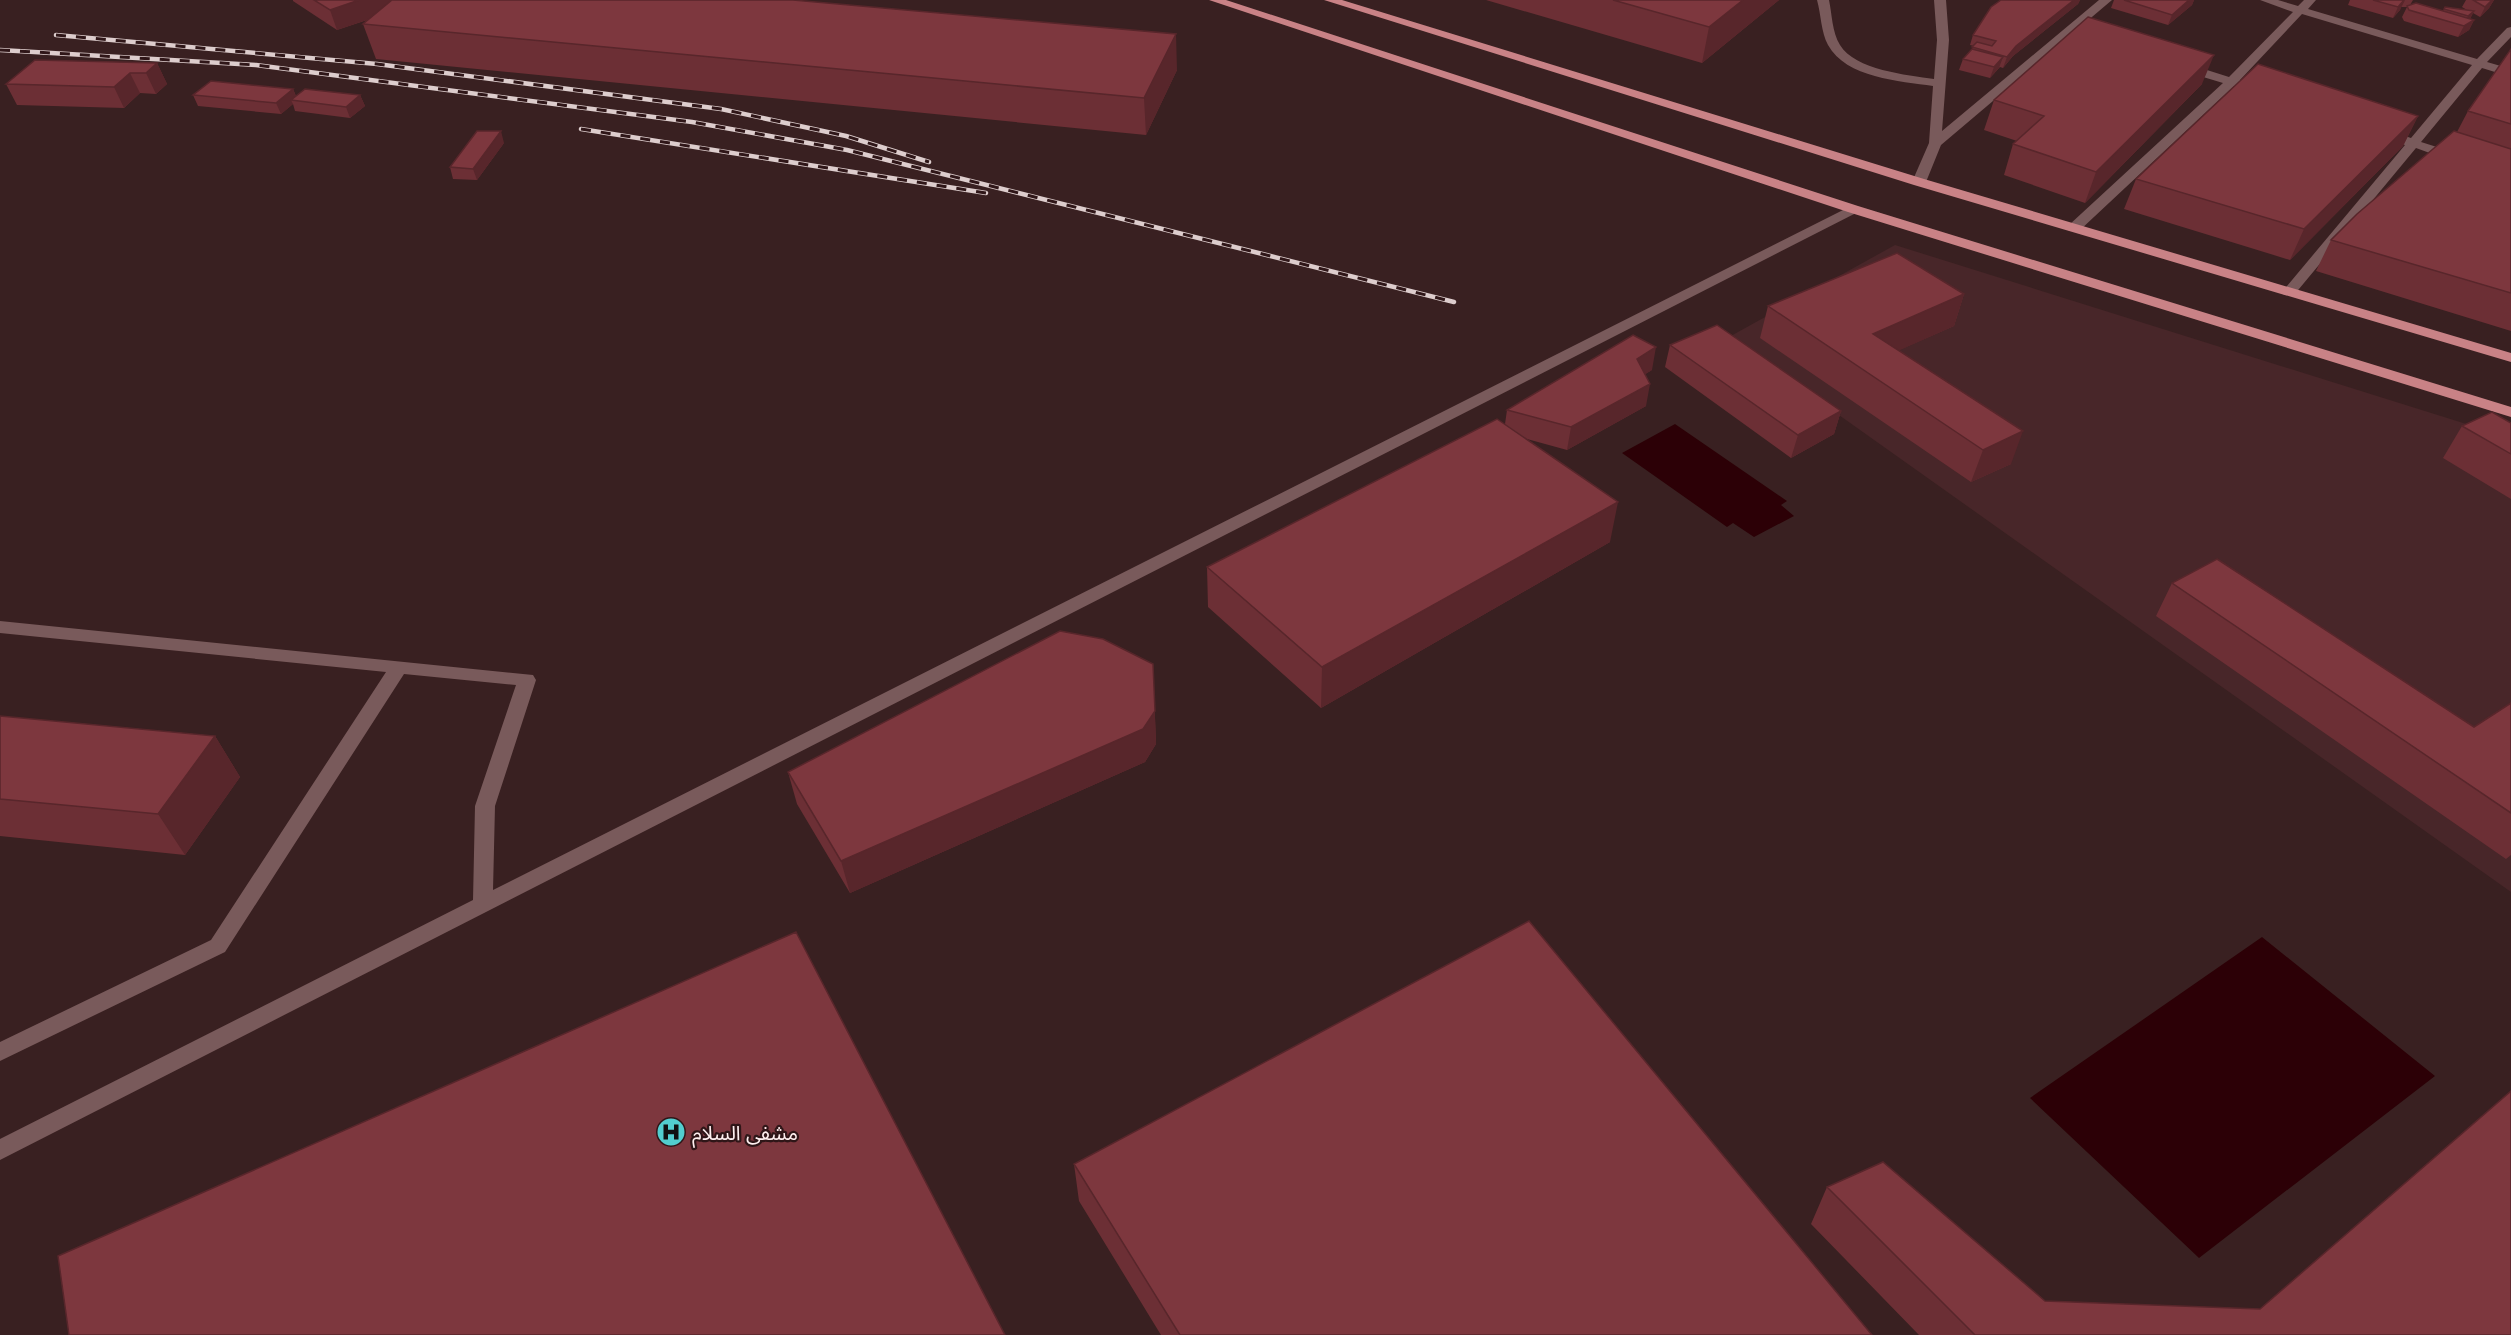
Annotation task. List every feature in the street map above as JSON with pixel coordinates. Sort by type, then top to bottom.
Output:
[{"type":"main road","points":[[1215,0],[1853,209],[2511,412]]},
{"type":"main road","points":[[1330,0],[1919,182],[2511,358]]},
{"type":"street","points":[[1823,0],[1835,47],[1849,59],[1867,69],[1888,75],[1940,83]]},
{"type":"street","points":[[1919,182],[1935,143],[1943,40],[1940,0]]},
{"type":"street","points":[[1935,143],[2073,35],[2106,0]]},
{"type":"street","points":[[2266,0],[2511,72]]},
{"type":"street","points":[[2074,228],[2232,81],[2310,0]]},
{"type":"street","points":[[2289,292],[2480,63],[2511,30]]},
{"type":"street","points":[[2177,65],[2275,95]]},
{"type":"street","points":[[2371,128],[2468,161]]},
{"type":"street","points":[[0,1150],[1853,209]]},
{"type":"street","points":[[0,627],[527,680],[485,806],[483,904]]},
{"type":"street","points":[[0,1052],[218,946],[399,667]]},
{"type":"shaded area","points":[[1895,245],[2511,438],[2511,892],[1729,337]]},
{"type":"shaded area","points":[[1675,424],[1787,501],[1781,505],[1794,516],[1754,537],[1733,523],[1727,527],[1622,453]]},
{"type":"shaded area","points":[[2262,937],[2435,1076],[2199,1258],[2030,1098]]},
{"type":"building","points":[[314,0],[359,0],[330,10]]},
{"type":"building","points":[[392,0],[793,0],[1176,34],[1144,98],[363,24]]},
{"type":"building","points":[[1613,0],[1743,0],[1709,27]]},
{"type":"building","points":[[2001,0],[2074,0],[2016,46],[2007,57],[1972,47],[1977,42],[1992,46],[1996,41],[1973,35],[1991,7]]},
{"type":"building","points":[[2124,0],[2189,0],[2172,15]]},
{"type":"building","points":[[2373,0],[2404,0],[2398,7]]},
{"type":"building","points":[[2473,0],[2492,0],[2485,7]]},
{"type":"building","points":[[2416,3],[2474,20],[2464,26],[2409,10],[2407,6]]},
{"type":"building","points":[[2445,7],[2474,11],[2468,16],[2444,9]]},
{"type":"building","points":[[2088,17],[2214,55],[2096,172],[2013,144],[2044,116],[1994,100]]},
{"type":"building","points":[[1972,49],[2003,57],[1994,67],[1963,59]]},
{"type":"building","points":[[2511,49],[2511,124],[2468,111]]},
{"type":"building","points":[[35,60],[157,63],[146,73],[130,73],[114,87],[6,84]]},
{"type":"building","points":[[2258,64],[2418,116],[2304,229],[2136,179]]},
{"type":"building","points":[[211,81],[293,89],[276,103],[193,95]]},
{"type":"building","points":[[305,89],[360,95],[346,107],[291,100]]},
{"type":"building","points":[[477,131],[501,131],[473,169],[450,167]]},
{"type":"building","points":[[2454,131],[2511,149],[2511,293],[2331,240],[2357,214]]},
{"type":"building","points":[[1897,253],[1964,294],[1873,334],[2023,431],[1983,450],[1768,306]]},
{"type":"building","points":[[1717,325],[1841,411],[1798,435],[1670,345]]},
{"type":"building","points":[[1633,335],[1656,347],[1637,359],[1650,384],[1571,427],[1507,410]]},
{"type":"building","points":[[2492,412],[2511,423],[2511,454],[2462,426]]},
{"type":"building","points":[[1497,419],[1618,502],[1322,667],[1207,567]]},
{"type":"building","points":[[2217,559],[2474,727],[2511,703],[2511,813],[2172,583]]},
{"type":"building","points":[[1060,631],[1103,639],[1153,664],[1155,711],[1143,729],[841,861],[788,772]]},
{"type":"building","points":[[0,716],[215,736],[158,814],[0,799]]},
{"type":"building","points":[[1529,921],[1872,1335],[1180,1335],[1074,1164]]},
{"type":"building","name":"مشفى السلام","points":[[796,932],[1005,1335],[69,1335],[58,1256]]},
{"type":"building","points":[[2511,1091],[2511,1335],[1975,1335],[1827,1187],[1883,1162],[2045,1301],[2260,1309]]},
{"type":"railway","points":[[56,35],[377,64],[721,109],[846,136],[929,162]]},
{"type":"railway","points":[[0,50],[256,65],[692,122],[847,150],[1454,302]]},
{"type":"railway","points":[[581,129],[986,193]]},
{"type":"place","name":"مشفى السلام","points":[[671,1132]]}]
